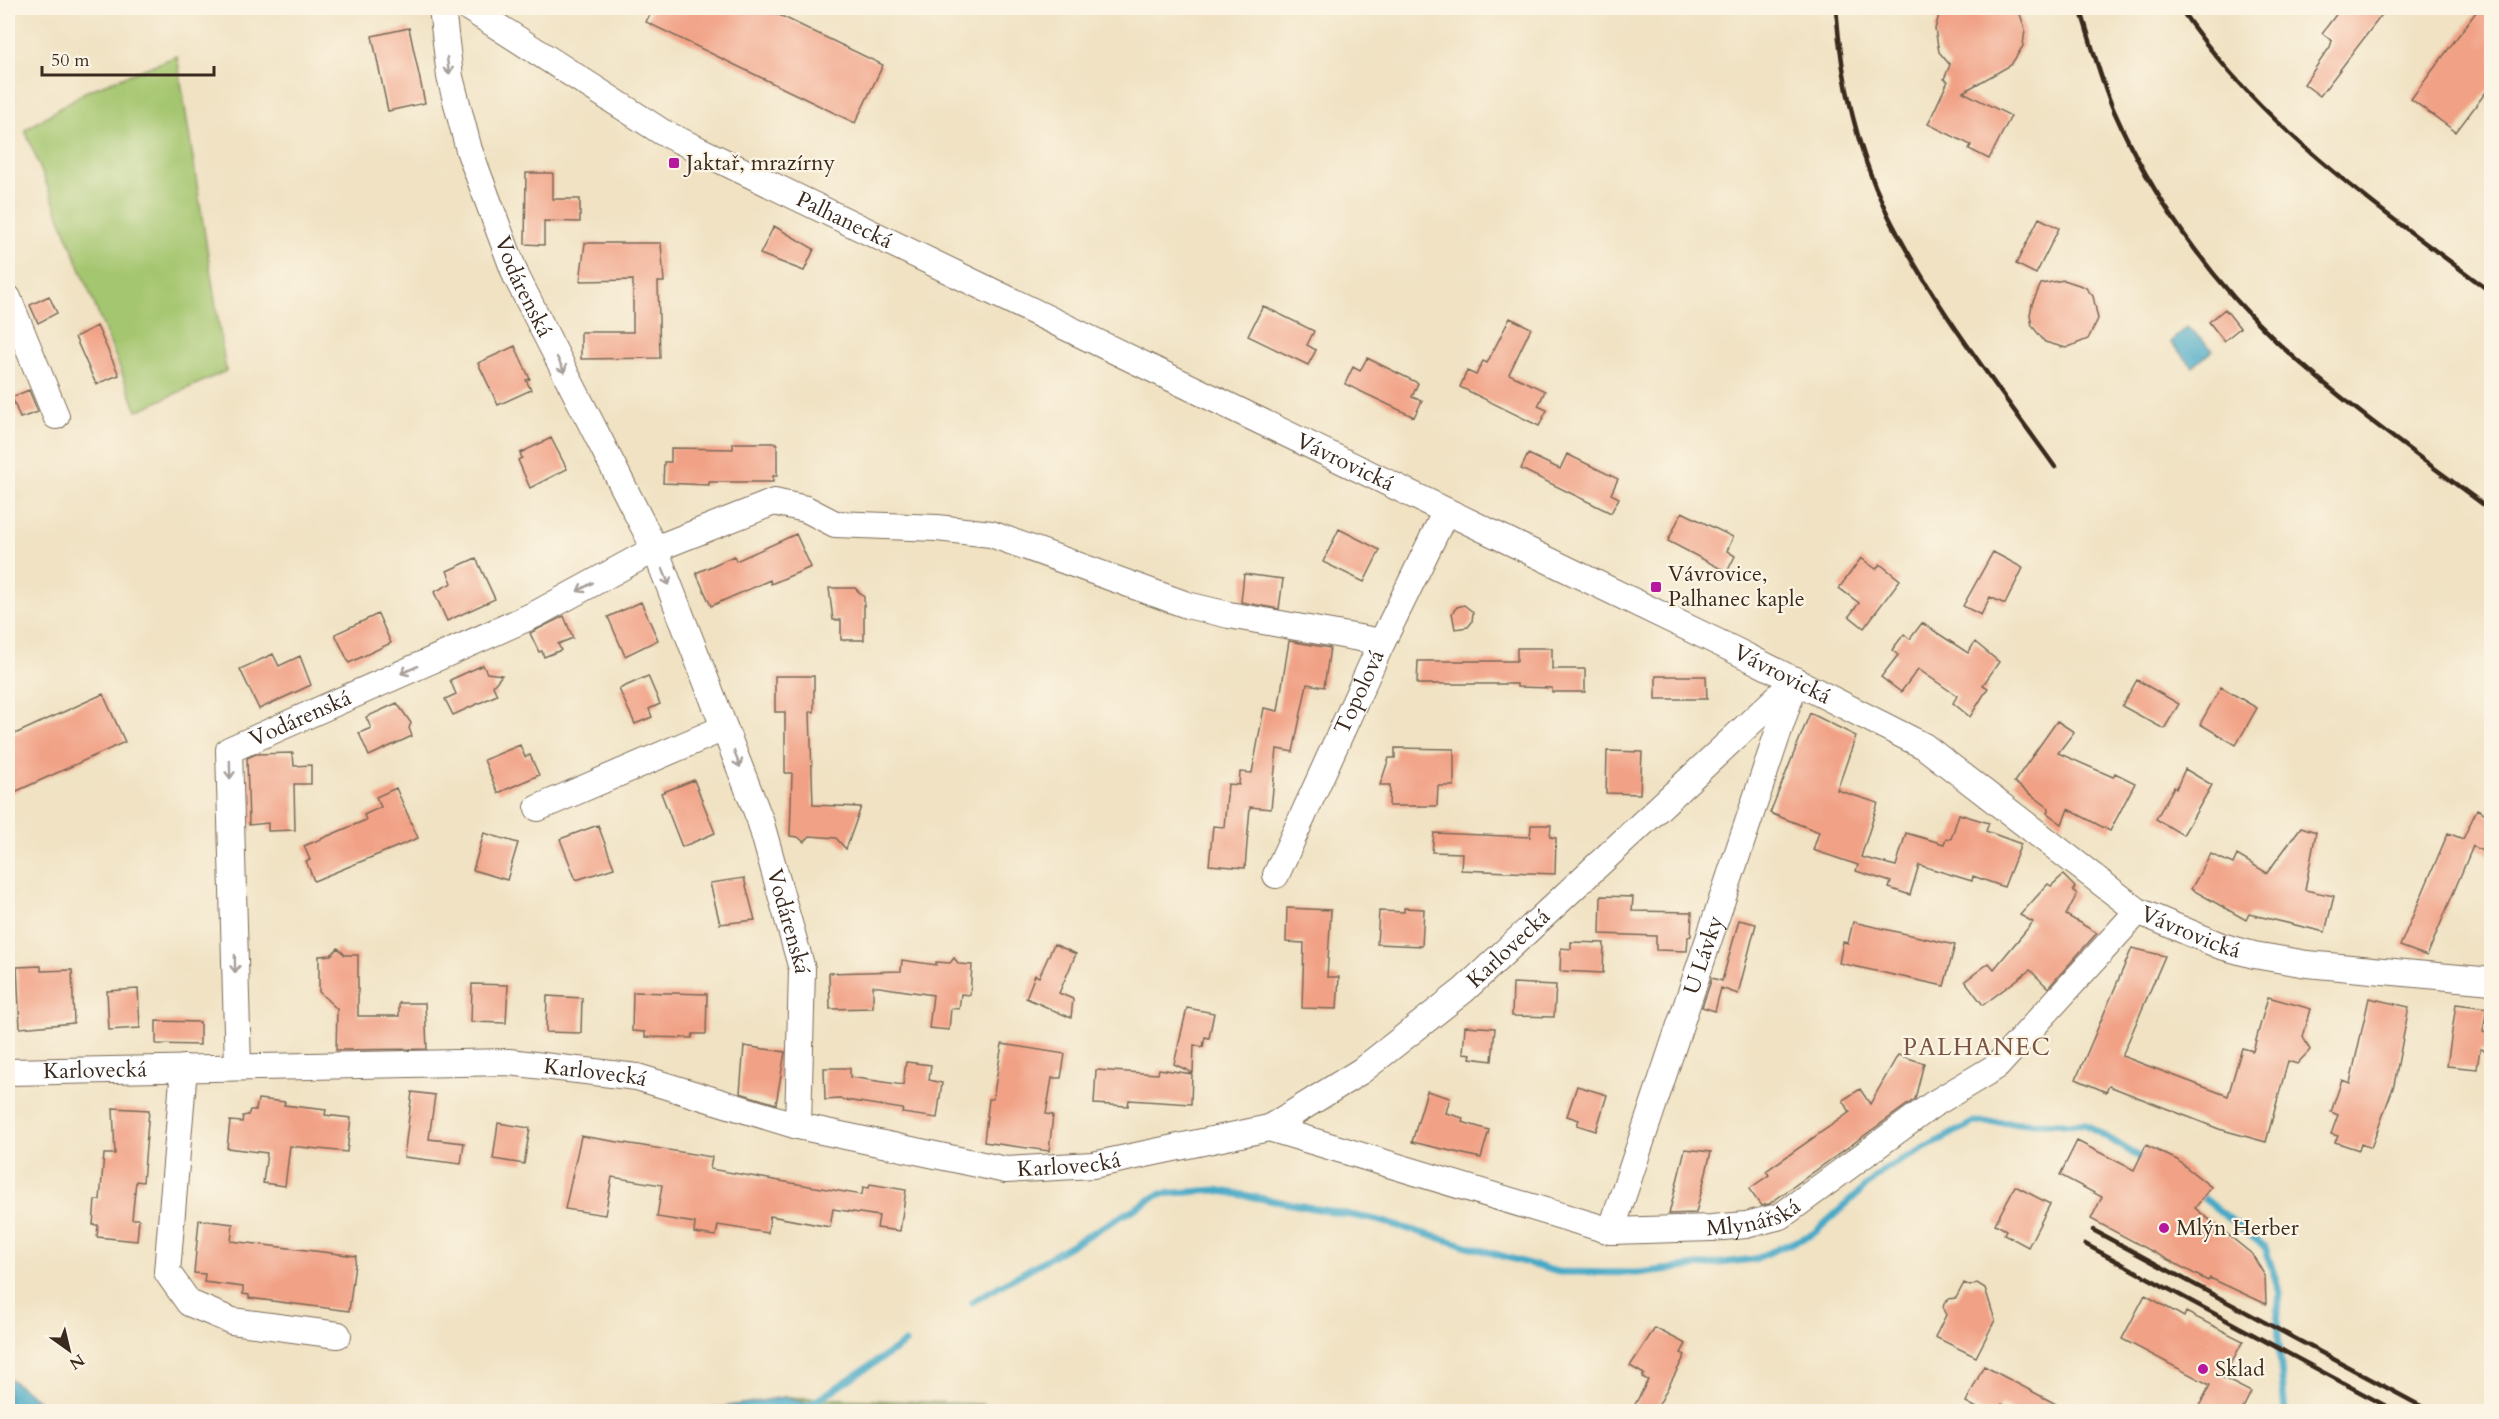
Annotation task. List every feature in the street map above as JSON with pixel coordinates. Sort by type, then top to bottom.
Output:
[{"type":"street","name":"Vodárenská","points":[[442,8],[450,77],[469,150],[516,276],[655,549],[760,820],[802,969],[798,1126]]},
{"type":"street","name":"Palhanecká","points":[[470,8],[662,132],[1071,327]]},
{"type":"street","points":[[8,298],[56,416]]},
{"type":"street","name":"Vávrovická","points":[[1071,327],[1796,680],[1924,746],[2138,911],[2221,946],[2254,955],[2307,964],[2492,981]]},
{"type":"street","name":"Vodárenská","points":[[238,1066],[230,750],[536,614],[655,549],[774,502],[806,509],[835,524],[937,528],[991,534],[1187,605],[1229,615],[1382,642]]},
{"type":"street","name":"Topolová","points":[[1276,875],[1382,642],[1446,511]]},
{"type":"street","name":"Karlovecká","points":[[8,1072],[509,1062],[637,1077],[798,1126],[1006,1170],[1093,1165],[1269,1128],[1361,1071],[1464,990],[1796,680]]},
{"type":"street","name":"U Lávky","points":[[1611,1231],[1796,680]]},
{"type":"street","points":[[538,808],[724,728]]},
{"type":"street","name":"Mlynářská","points":[[1269,1128],[1611,1231],[1746,1225],[1781,1216],[1932,1105],[1997,1066],[2138,911]]},
{"type":"street","points":[[184,1068],[167,1272],[189,1303],[232,1321],[339,1335]]},
{"type":"green space","points":[[177,56],[226,371],[137,411],[25,130],[85,92]]},
{"type":"green space","points":[[784,1397],[983,1404],[997,1411],[834,1411]]},
{"type":"water","points":[[2187,327],[2213,350],[2193,367],[2170,342]]},
{"type":"water","points":[[8,1377],[52,1411],[8,1411]]},
{"type":"water","points":[[784,1397],[834,1411],[699,1411]]},
{"type":"building","points":[[653,8],[765,8],[883,65],[855,123],[646,22]]},
{"type":"building","points":[[1941,8],[2018,8],[2025,29],[2023,46],[2011,65],[1963,92],[2011,116],[1989,159],[1969,149],[1971,145],[1928,124],[1948,81],[1944,79],[1950,65],[1939,52],[1935,29]]},
{"type":"building","points":[[2341,8],[2387,8],[2320,96],[2304,84],[2330,47],[2332,41],[2322,33]]},
{"type":"building","points":[[2479,8],[2492,8],[2492,84],[2456,132],[2411,99]]},
{"type":"building","points":[[409,28],[425,103],[388,111],[372,36]]},
{"type":"building","points":[[526,173],[553,173],[553,199],[580,199],[580,222],[544,221],[544,245],[525,244]]},
{"type":"building","points":[[2039,218],[2059,228],[2036,274],[2016,264]]},
{"type":"building","points":[[774,226],[814,249],[804,271],[760,254]]},
{"type":"building","points":[[585,243],[661,243],[664,282],[658,282],[660,358],[581,359],[581,332],[633,332],[633,280],[580,281]]},
{"type":"building","points":[[2064,280],[2085,287],[2093,296],[2098,319],[2088,339],[2066,348],[2045,342],[2032,326],[2030,315],[2041,284]]},
{"type":"building","points":[[49,296],[57,313],[38,323],[30,305]]},
{"type":"building","points":[[1263,306],[1314,331],[1307,345],[1316,350],[1308,365],[1248,336]]},
{"type":"building","points":[[2225,309],[2240,328],[2224,341],[2209,322]]},
{"type":"building","points":[[1510,318],[1531,328],[1509,374],[1545,391],[1538,406],[1547,410],[1539,426],[1460,387],[1467,371],[1476,375],[1483,361],[1487,363]]},
{"type":"building","points":[[97,326],[119,375],[96,384],[75,337]]},
{"type":"building","points":[[515,346],[530,379],[526,380],[531,390],[498,405],[478,363]]},
{"type":"building","points":[[1367,358],[1418,383],[1412,397],[1422,401],[1414,417],[1345,384],[1353,367],[1360,371]]},
{"type":"building","points":[[29,390],[38,412],[20,418],[12,397]]},
{"type":"building","points":[[551,438],[567,469],[530,488],[518,460],[522,458],[520,453]]},
{"type":"building","points":[[733,443],[777,443],[777,476],[773,476],[773,482],[709,482],[709,485],[663,483],[664,462],[671,462],[671,448],[733,449]]},
{"type":"building","points":[[1528,454],[1560,469],[1567,454],[1618,479],[1611,494],[1619,498],[1611,513],[1521,469]]},
{"type":"building","points":[[1682,512],[1733,537],[1727,551],[1735,556],[1727,572],[1668,541]]},
{"type":"building","points":[[1339,529],[1380,550],[1364,582],[1323,562]]},
{"type":"building","points":[[796,534],[811,567],[771,584],[770,580],[711,606],[696,573],[734,556],[736,561]]},
{"type":"building","points":[[1993,552],[2023,568],[2005,604],[1990,597],[1981,615],[1963,606]]},
{"type":"building","points":[[476,558],[495,599],[447,621],[434,592],[452,583],[447,571]]},
{"type":"building","points":[[1861,558],[1876,569],[1880,564],[1900,580],[1864,628],[1849,616],[1859,603],[1839,588]]},
{"type":"building","points":[[1244,574],[1283,579],[1279,609],[1241,602]]},
{"type":"building","points":[[829,588],[855,588],[864,597],[864,640],[841,640],[841,620],[833,620]]},
{"type":"building","points":[[641,602],[658,640],[625,656],[608,617]]},
{"type":"building","points":[[1464,605],[1473,612],[1472,622],[1468,627],[1455,629],[1452,613],[1457,607]]},
{"type":"building","points":[[378,614],[391,643],[349,663],[335,634]]},
{"type":"building","points":[[564,616],[573,638],[558,644],[561,650],[544,657],[530,633]]},
{"type":"building","points":[[1922,623],[1968,653],[1975,642],[1999,662],[1983,685],[1988,688],[1970,717],[1953,703],[1957,696],[1918,669],[1901,692],[1881,677],[1898,655],[1892,650],[1904,634],[1910,639]]},
{"type":"building","points":[[1289,641],[1330,648],[1324,687],[1307,684],[1293,752],[1277,749],[1271,809],[1250,807],[1245,868],[1209,865],[1213,826],[1224,827],[1228,784],[1239,785],[1240,772],[1252,773],[1264,708],[1278,711]]},
{"type":"building","points":[[1517,648],[1552,648],[1552,669],[1585,669],[1585,692],[1552,692],[1552,688],[1517,687],[1517,684],[1417,684],[1418,661],[1517,661]]},
{"type":"building","points":[[273,654],[279,666],[300,656],[311,685],[259,709],[240,669]]},
{"type":"building","points":[[483,665],[487,673],[502,675],[493,686],[497,695],[453,715],[445,699],[456,694],[450,680]]},
{"type":"building","points":[[648,676],[660,704],[649,709],[652,717],[635,724],[619,689]]},
{"type":"building","points":[[775,676],[814,676],[814,712],[810,712],[813,805],[861,807],[846,849],[836,838],[810,836],[804,842],[798,837],[790,836],[792,773],[785,773],[785,712],[775,712]]},
{"type":"building","points":[[1656,676],[1706,676],[1707,699],[1656,699]]},
{"type":"building","points":[[2137,680],[2179,704],[2164,729],[2122,706]]},
{"type":"building","points":[[2221,687],[2257,708],[2236,745],[2200,724]]},
{"type":"building","points":[[103,694],[125,742],[8,795],[8,737]]},
{"type":"building","points":[[397,703],[411,723],[409,728],[412,736],[369,756],[359,733],[371,728],[366,717]]},
{"type":"building","points":[[1810,713],[1856,736],[1837,790],[1878,803],[1861,857],[1896,866],[1906,833],[1944,844],[1946,838],[1951,839],[1959,814],[1989,823],[1986,831],[2021,844],[2004,887],[1973,876],[1972,881],[1919,865],[1910,895],[1889,888],[1891,882],[1856,871],[1858,865],[1813,850],[1819,832],[1770,813]]},
{"type":"building","points":[[2057,721],[2074,732],[2058,753],[2113,777],[2115,773],[2135,783],[2110,831],[2068,809],[2062,824],[2047,813],[2049,808],[2014,782]]},
{"type":"building","points":[[520,745],[525,757],[530,755],[539,775],[498,793],[484,760]]},
{"type":"building","points":[[1395,748],[1454,749],[1454,786],[1438,786],[1437,806],[1389,806],[1390,785],[1380,785],[1389,758],[1395,758]]},
{"type":"building","points":[[1607,751],[1642,752],[1640,794],[1606,793]]},
{"type":"building","points":[[293,753],[294,766],[311,765],[311,784],[294,784],[295,830],[268,831],[268,823],[249,825],[247,758],[256,754]]},
{"type":"building","points":[[2185,769],[2212,785],[2183,835],[2156,819],[2174,787],[2176,789]]},
{"type":"building","points":[[694,780],[715,833],[682,847],[661,793]]},
{"type":"building","points":[[396,788],[418,838],[314,881],[306,861],[310,860],[304,846],[366,820],[364,815],[381,807],[376,797]]},
{"type":"building","points":[[2477,809],[2492,817],[2492,856],[2473,846],[2427,956],[2400,946],[2448,833],[2463,839]]},
{"type":"building","points":[[598,825],[614,868],[576,880],[560,839]]},
{"type":"building","points":[[1531,825],[1551,825],[1550,837],[1556,838],[1555,874],[1461,870],[1462,853],[1432,852],[1434,833],[1530,837]]},
{"type":"building","points":[[2301,827],[2316,832],[2305,890],[2334,896],[2325,932],[2249,914],[2246,920],[2191,889],[2211,854],[2233,864],[2237,855],[2267,873]]},
{"type":"building","points":[[484,833],[518,843],[507,880],[473,870]]},
{"type":"building","points":[[2063,875],[2075,887],[2073,890],[2077,894],[2066,915],[2097,933],[2048,988],[2030,970],[1983,1005],[1965,981],[1989,963],[1994,969],[2033,922],[2020,915],[2048,884],[2051,886]]},
{"type":"building","points":[[744,878],[755,920],[720,924],[710,883]]},
{"type":"building","points":[[1601,896],[1633,897],[1632,911],[1692,912],[1691,936],[1688,937],[1687,951],[1656,950],[1656,936],[1600,934]]},
{"type":"building","points":[[1287,908],[1331,910],[1327,977],[1339,977],[1337,1009],[1302,1008],[1304,943],[1286,942]]},
{"type":"building","points":[[1404,908],[1424,909],[1422,946],[1377,944],[1379,911],[1404,912]]},
{"type":"building","points":[[1739,920],[1756,924],[1738,994],[1721,988],[1715,1011],[1702,1007],[1712,978],[1722,981]]},
{"type":"building","points":[[1853,922],[1955,945],[1944,986],[1839,963],[1843,942],[1848,943]]},
{"type":"building","points":[[1571,942],[1604,943],[1603,973],[1560,971],[1561,948],[1571,949]]},
{"type":"building","points":[[1054,944],[1076,954],[1059,993],[1073,999],[1071,1018],[1026,998],[1035,975],[1039,977]]},
{"type":"building","points":[[338,948],[345,955],[358,955],[358,1016],[399,1016],[399,1003],[425,1003],[427,1049],[336,1050],[337,1009],[319,992],[319,956],[331,955]]},
{"type":"building","points":[[2132,948],[2165,956],[2122,1056],[2228,1096],[2242,1048],[2253,1051],[2268,997],[2311,1009],[2303,1037],[2310,1050],[2297,1064],[2288,1061],[2266,1142],[2219,1129],[2109,1086],[2106,1092],[2076,1079]]},
{"type":"building","points":[[954,958],[959,964],[972,965],[970,995],[961,994],[959,1009],[951,1008],[949,1030],[929,1028],[933,995],[873,986],[873,1008],[830,1009],[829,973],[901,971],[902,960],[936,965],[936,962],[950,963]]},
{"type":"building","points":[[41,966],[41,971],[72,970],[74,1023],[20,1028],[17,967]]},
{"type":"building","points":[[1513,983],[1556,985],[1554,1017],[1512,1016]]},
{"type":"building","points":[[472,984],[508,985],[506,1023],[471,1022]]},
{"type":"building","points":[[138,989],[140,1028],[109,1030],[107,991]]},
{"type":"building","points":[[633,992],[707,994],[706,1034],[693,1034],[692,1038],[645,1037],[645,1032],[632,1031]]},
{"type":"building","points":[[547,996],[582,998],[581,1033],[546,1032]]},
{"type":"building","points":[[2369,998],[2409,1007],[2394,1085],[2371,1148],[2361,1144],[2359,1150],[2335,1142],[2338,1136],[2331,1134],[2338,1115],[2331,1112],[2342,1080],[2350,1083]]},
{"type":"building","points":[[2456,1004],[2487,1008],[2483,1032],[2490,1034],[2488,1051],[2480,1049],[2477,1069],[2447,1066]]},
{"type":"building","points":[[1187,1008],[1214,1013],[1209,1038],[1205,1037],[1203,1047],[1194,1045],[1193,1073],[1174,1064]]},
{"type":"building","points":[[156,1021],[200,1022],[200,1045],[156,1044]]},
{"type":"building","points":[[1465,1026],[1495,1028],[1492,1061],[1470,1058],[1471,1054],[1463,1053]]},
{"type":"building","points":[[1002,1044],[1065,1054],[1061,1078],[1052,1078],[1046,1114],[1053,1115],[1049,1151],[984,1142],[989,1099],[993,1099]]},
{"type":"building","points":[[744,1046],[785,1052],[776,1104],[740,1093]]},
{"type":"building","points":[[1898,1055],[1924,1063],[1915,1099],[1769,1204],[1761,1206],[1749,1189],[1769,1175],[1766,1171],[1850,1112],[1843,1100],[1860,1089],[1870,1104]]},
{"type":"building","points":[[906,1062],[931,1065],[929,1080],[942,1083],[937,1118],[902,1113],[903,1109],[840,1099],[825,1100],[824,1068],[850,1068],[850,1077],[903,1085]]},
{"type":"building","points":[[1159,1069],[1192,1074],[1191,1104],[1129,1100],[1128,1106],[1094,1104],[1096,1070],[1158,1074]]},
{"type":"building","points":[[1577,1086],[1607,1095],[1596,1131],[1577,1125],[1579,1120],[1567,1116]]},
{"type":"building","points":[[1427,1091],[1450,1098],[1446,1113],[1463,1118],[1462,1122],[1489,1130],[1481,1158],[1412,1142]]},
{"type":"building","points":[[412,1092],[435,1095],[429,1139],[464,1143],[461,1164],[404,1157]]},
{"type":"building","points":[[258,1099],[326,1110],[325,1115],[351,1118],[347,1152],[290,1146],[285,1186],[263,1183],[267,1153],[227,1148],[230,1121],[242,1122],[243,1116],[248,1115],[250,1110],[256,1110]]},
{"type":"building","points":[[113,1108],[149,1110],[143,1182],[136,1181],[132,1219],[139,1219],[137,1241],[97,1237],[98,1225],[93,1225],[95,1200],[100,1200],[104,1154],[115,1154]]},
{"type":"building","points":[[498,1123],[530,1128],[524,1164],[493,1159]]},
{"type":"building","points":[[581,1136],[712,1157],[710,1169],[862,1195],[863,1187],[869,1188],[870,1184],[906,1190],[900,1231],[877,1228],[879,1216],[833,1209],[830,1227],[770,1216],[768,1233],[718,1225],[716,1236],[694,1233],[695,1223],[657,1217],[662,1185],[612,1177],[605,1215],[565,1209]]},
{"type":"building","name":"Mlýn Herber","points":[[2077,1141],[2134,1170],[2146,1145],[2177,1160],[2211,1187],[2195,1208],[2252,1254],[2265,1276],[2266,1304],[2210,1278],[2208,1281],[2091,1219],[2102,1197],[2060,1175]]},
{"type":"building","points":[[1685,1149],[1711,1152],[1696,1213],[1669,1214]]},
{"type":"building","points":[[2015,1186],[2050,1204],[2028,1247],[2004,1234],[2006,1230],[1995,1224]]},
{"type":"building","points":[[199,1220],[233,1224],[231,1241],[356,1256],[349,1311],[249,1298],[249,1295],[243,1294],[243,1287],[204,1282],[205,1274],[194,1273]]},
{"type":"building","points":[[1964,1283],[1970,1286],[1977,1283],[1985,1288],[1995,1320],[1976,1357],[1935,1337],[1946,1315],[1943,1309],[1944,1303],[1948,1299],[1956,1298]]},
{"type":"building","name":"Sklad","points":[[2145,1295],[2184,1317],[2186,1312],[2243,1341],[2223,1378],[2251,1392],[2241,1412],[2196,1412],[2210,1385],[2122,1339]]},
{"type":"building","points":[[1655,1328],[1686,1344],[1681,1353],[1685,1355],[1655,1412],[1631,1412],[1648,1380],[1642,1377],[1644,1374],[1630,1366]]},
{"type":"building","points":[[1984,1366],[2071,1412],[2015,1412],[2002,1404],[1998,1412],[1984,1412],[1966,1402]]},
{"type":"waterway","points":[[972,1302],[1160,1194],[1216,1190],[1377,1220],[1558,1272],[1638,1273],[1754,1259],[1813,1234],[1885,1169],[1974,1122],[2085,1124],[2146,1161]]},
{"type":"waterway","points":[[2196,1192],[2265,1247],[2280,1293],[2277,1322],[2285,1412]]},
{"type":"waterway","points":[[799,1412],[905,1343]]},
{"type":"railway","points":[[1836,8],[1846,85],[1858,136],[1885,209],[1943,310],[2055,467]]},
{"type":"railway","points":[[2080,8],[2104,86],[2129,143],[2164,205],[2206,264],[2253,318],[2303,366],[2383,430],[2492,511]]},
{"type":"railway","points":[[2180,8],[2212,51],[2284,128],[2364,196],[2492,293]]},
{"type":"railway","points":[[2093,1230],[2432,1412]]},
{"type":"railway","points":[[2085,1244],[2397,1412]]},
{"type":"place","name":"Jaktař, mrazírny","points":[[674,163]]},
{"type":"place","name":"Vávrovice, Palhanec kaple","points":[[1656,587]]},
{"type":"place","name":"Mlýn Herber","points":[[2164,1228]]},
{"type":"place","name":"Sklad","points":[[2203,1369]]},
{"type":"district","name":"PALHANEC","points":[[1977,1047]]}]
